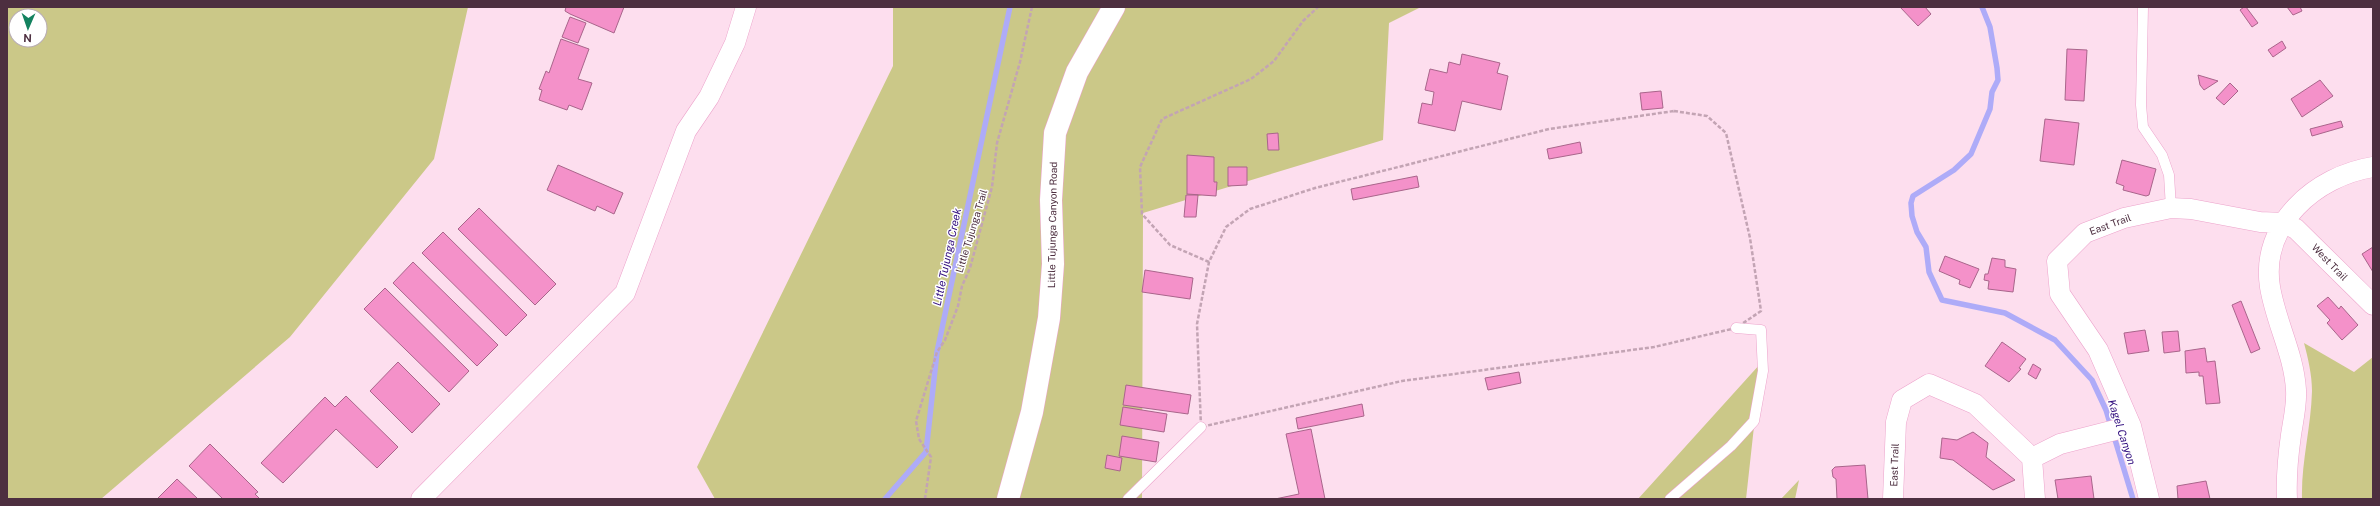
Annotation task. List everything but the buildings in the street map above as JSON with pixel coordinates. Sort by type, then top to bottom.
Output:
[{"type":"main road","name":"Little Tujunga Canyon Road","points":[[1008,499],[1032,412],[1049,318],[1053,264],[1051,200],[1055,133],[1077,72],[1114,7]]},
{"type":"street","points":[[420,499],[625,293],[686,131],[709,97],[736,43],[746,7]]},
{"type":"street","points":[[2287,499],[2288,456],[2296,391],[2290,350],[2275,306],[2269,273],[2274,246],[2284,223],[2304,199],[2325,182],[2349,172],[2373,167]]},
{"type":"street","name":"East Trail","points":[[2128,427],[2098,350],[2060,294],[2057,261],[2085,233],[2124,218],[2170,208],[2216,213],[2260,222],[2284,223]]},
{"type":"street","name":"West Trail","points":[[2284,223],[2301,232],[2373,305]]},
{"type":"street","name":"East Trail","points":[[1893,499],[1896,422],[1902,400],[1929,384],[1975,404],[2032,458]]},
{"type":"street","points":[[2035,499],[2032,458],[2060,444],[2128,427],[2149,499]]},
{"type":"lane","points":[[2143,7],[2141,105],[2143,127],[2162,155],[2169,175],[2170,208]]},
{"type":"lane","points":[[1670,499],[1731,446],[1754,421],[1763,371],[1761,330],[1736,328]]},
{"type":"lane","points":[[1128,499],[1201,427]]},
{"type":"path","name":"Little Tujunga Trail","points":[[925,499],[931,457],[920,439],[916,421],[937,352],[945,340],[958,306],[962,286],[970,268],[992,187],[997,143],[1020,62],[1032,7]]},
{"type":"path","points":[[1209,262],[1170,245],[1142,214],[1140,167],[1162,119],[1251,80],[1274,61],[1303,21],[1318,7]]},
{"type":"path","points":[[1674,111],[1707,116],[1726,133],[1750,238],[1761,312],[1736,328],[1654,347],[1402,381],[1201,427],[1197,324],[1209,262],[1226,227],[1250,210],[1307,190],[1549,129],[1674,111]]},
{"type":"shaded area","points":[[7,7],[468,7],[434,159],[290,337],[101,499],[7,499]]},
{"type":"shaded area","points":[[893,7],[1421,7],[1389,23],[1383,140],[1143,213],[1142,499],[715,499],[697,467],[893,66]]},
{"type":"shaded area","points":[[2304,343],[2354,372],[2373,357],[2373,499],[2302,499],[2303,472],[2312,391],[2311,373]]},
{"type":"shaded area","points":[[1761,363],[1746,499],[1638,499]]},
{"type":"shaded area","points":[[1799,480],[1795,499],[1781,499]]},
{"type":"waterway","name":"Little Tujunga Creek","points":[[885,499],[926,452],[937,352],[1010,7]]},
{"type":"waterway","name":"Kagel Canyon","points":[[1982,7],[1990,27],[1998,80],[1992,92],[1990,109],[1971,154],[1954,170],[1913,196],[1911,203],[1912,216],[1917,232],[1926,247],[1929,272],[1942,300],[2005,313],[2055,340],[2092,380],[2106,410],[2133,499]]}]
